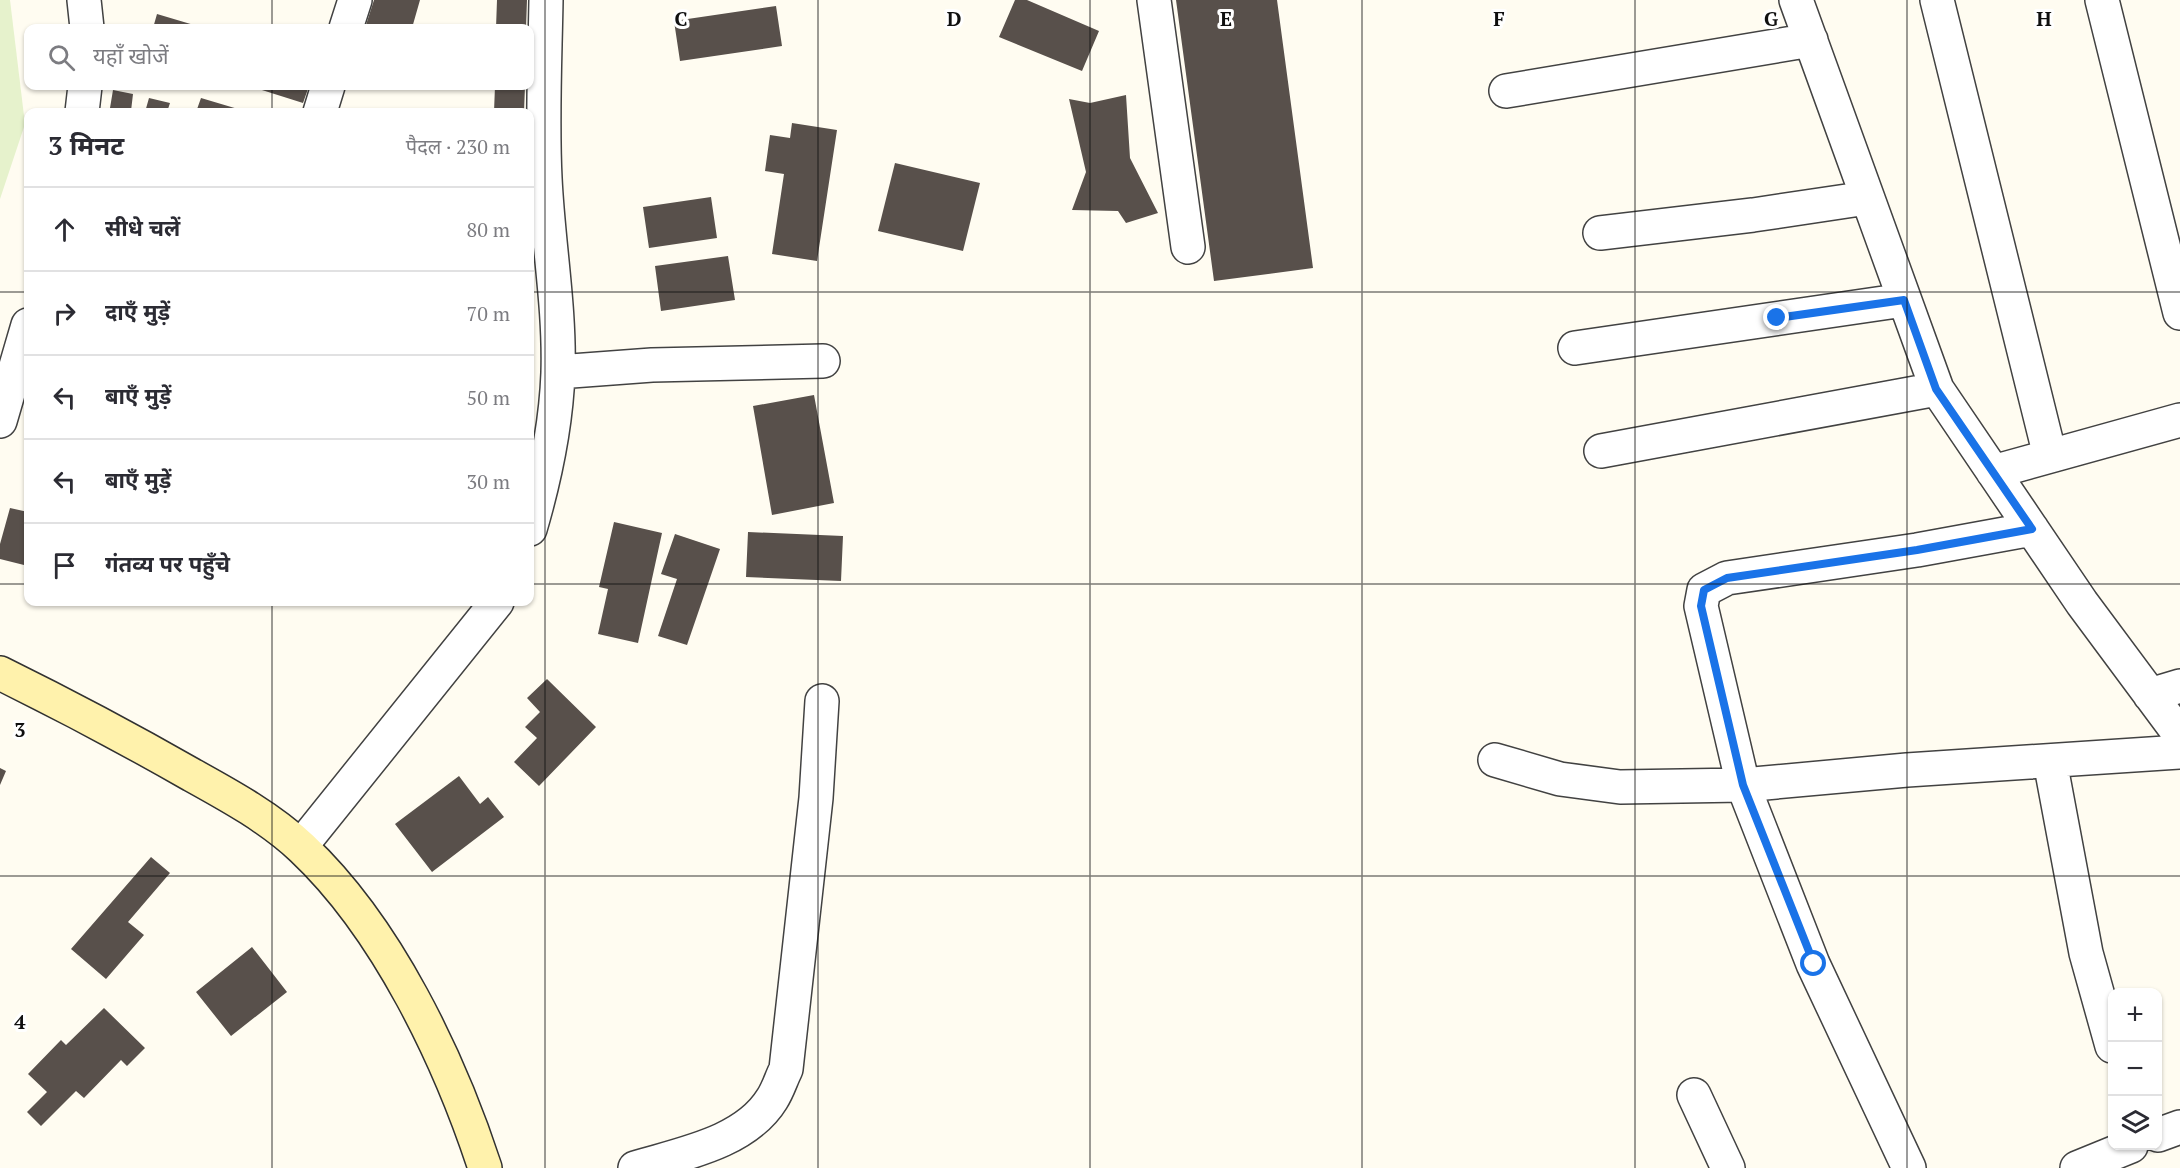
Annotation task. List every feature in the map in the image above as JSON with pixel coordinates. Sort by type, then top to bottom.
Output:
[{"type":"street","points":[[84,0],[87,24]]},
{"type":"street","points":[[347,24],[355,0]]},
{"type":"street","points":[[534,515],[543,485],[554,425],[558,372],[557,312],[545,177],[546,0]]},
{"type":"street","points":[[1154,0],[1188,247]]},
{"type":"street","points":[[1796,0],[1936,389],[2032,529],[2165,690],[2180,735]]},
{"type":"street","points":[[1937,0],[2050,456]]},
{"type":"street","points":[[2102,0],[2180,313]]},
{"type":"street","points":[[1506,92],[1811,40]]},
{"type":"street","points":[[83,108],[85,90]]},
{"type":"street","points":[[321,108],[327,90]]},
{"type":"street","points":[[1600,233],[1753,215],[1868,198]]},
{"type":"street","points":[[1575,348],[1904,300]]},
{"type":"street","points":[[0,421],[24,339]]},
{"type":"street","points":[[558,372],[652,365],[823,362]]},
{"type":"street","points":[[1601,451],[1936,389]]},
{"type":"street","points":[[1993,472],[2180,420]]},
{"type":"street","points":[[1910,1168],[1814,964],[1743,785],[1701,606],[1704,590],[1727,578],[1917,550],[2032,529]]},
{"type":"street","points":[[301,846],[493,606]]},
{"type":"street","points":[[0,673],[114,729],[244,805],[301,846],[351,899],[398,973],[437,1050],[473,1131],[485,1168]]},
{"type":"street","points":[[635,1168],[707,1146],[743,1128],[772,1100],[786,1069],[816,798],[822,700]]},
{"type":"street","points":[[1495,760],[1560,779],[1600,785],[1743,785],[2180,752]]},
{"type":"street","points":[[2050,761],[2086,953],[2111,1042]]},
{"type":"street","points":[[1694,1095],[1728,1168]]},
{"type":"street","points":[[2162,1133],[2180,1127]]},
{"type":"street","points":[[2077,1168],[2121,1150]]},
{"type":"green space","points":[[0,0],[10,0],[24,127],[0,199]]},
{"type":"building","points":[[374,0],[420,0],[413,24],[366,24]]},
{"type":"building","points":[[497,0],[527,0],[526,24],[496,24]]},
{"type":"building","points":[[1015,0],[1027,0],[1099,31],[1082,71],[999,37]]},
{"type":"building","points":[[1176,0],[1277,0],[1313,268],[1214,281]]},
{"type":"building","points":[[776,6],[782,46],[680,61],[674,21]]},
{"type":"building","points":[[157,14],[191,24],[154,24]]},
{"type":"building","points":[[113,90],[133,94],[131,108],[110,108]]},
{"type":"building","points":[[262,90],[308,90],[303,103]]},
{"type":"building","points":[[495,90],[525,90],[524,108],[494,108]]},
{"type":"building","points":[[1126,95],[1130,158],[1158,213],[1126,223],[1118,211],[1072,210],[1086,172],[1069,99],[1090,103]]},
{"type":"building","points":[[149,98],[170,103],[168,108],[146,108]]},
{"type":"building","points":[[201,98],[235,108],[197,108]]},
{"type":"building","points":[[792,123],[837,130],[817,261],[772,254],[784,174],[765,171],[770,135],[790,138]]},
{"type":"building","points":[[895,163],[980,183],[963,251],[878,231]]},
{"type":"building","points":[[711,197],[717,238],[649,248],[643,207]]},
{"type":"building","points":[[728,256],[735,300],[661,311],[655,266]]},
{"type":"building","points":[[814,395],[834,503],[772,515],[753,406]]},
{"type":"building","points":[[10,508],[24,511],[24,565],[0,559],[0,544]]},
{"type":"building","points":[[614,522],[662,533],[638,643],[598,634],[608,589],[599,587]]},
{"type":"building","points":[[748,532],[843,536],[841,581],[746,577]]},
{"type":"building","points":[[675,534],[720,549],[687,645],[658,636],[677,579],[661,574]]},
{"type":"building","points":[[547,679],[596,727],[539,786],[514,762],[537,738],[525,727],[540,712],[527,698]]},
{"type":"building","points":[[0,768],[6,771],[0,785]]},
{"type":"building","points":[[459,776],[480,804],[488,797],[504,817],[432,872],[395,824]]},
{"type":"building","points":[[151,857],[170,873],[128,922],[144,935],[106,979],[71,949]]},
{"type":"building","points":[[252,947],[287,992],[231,1036],[196,992]]},
{"type":"building","points":[[104,1008],[145,1048],[127,1066],[121,1060],[84,1098],[76,1091],[41,1126],[27,1112],[47,1092],[28,1074],[61,1040],[66,1045]]},
{"type":"route","points":[[1777,318],[1904,300],[1936,389],[2032,529],[1917,550],[1727,578],[1704,590],[1701,606],[1743,785],[1814,964]]}]
